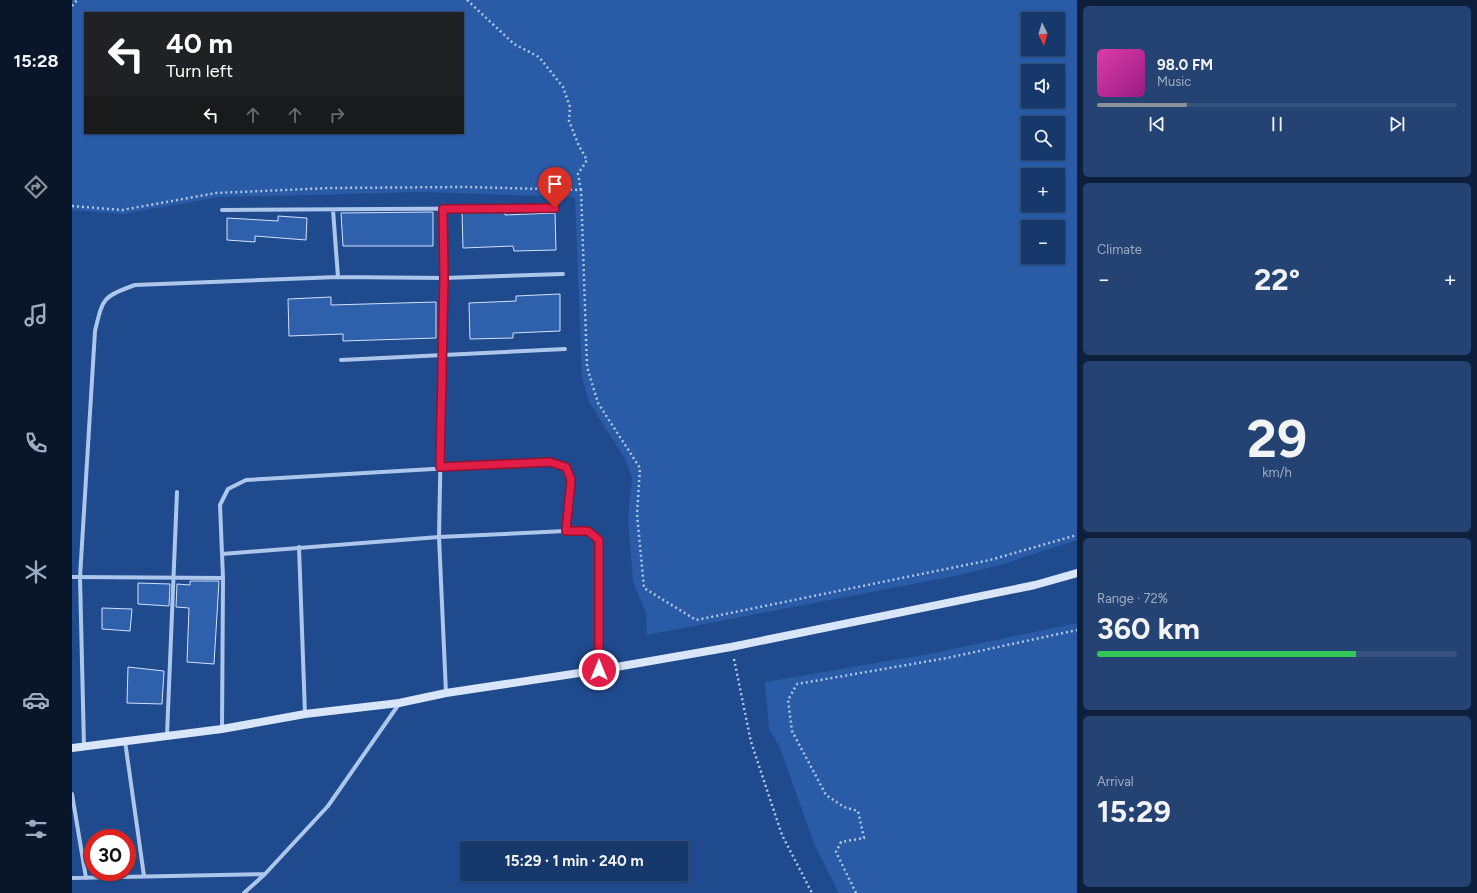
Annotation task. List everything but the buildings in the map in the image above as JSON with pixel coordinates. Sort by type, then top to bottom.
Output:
[{"type":"street","points":[[222,210],[555,208]]},
{"type":"street","points":[[443,209],[444,278],[439,538],[446,693]]},
{"type":"street","points":[[333,210],[338,277]]},
{"type":"street","points":[[84,747],[80,577],[95,331],[101,306],[111,294],[135,285],[338,277],[444,278],[563,274]]},
{"type":"street","points":[[341,360],[565,349]]},
{"type":"street","points":[[222,729],[223,578],[220,505],[228,489],[246,480],[440,467],[550,462],[566,467],[571,480],[566,531]]},
{"type":"street","points":[[167,735],[176,492]]},
{"type":"street","points":[[222,554],[299,547],[439,538],[588,531],[599,540],[599,670]]},
{"type":"street","points":[[299,547],[304,714]]},
{"type":"street","points":[[72,748],[222,729],[304,714],[399,703],[446,693],[599,670],[731,647],[1035,585],[1077,573]]},
{"type":"street","points":[[72,577],[223,578]]},
{"type":"street","points":[[244,893],[265,874],[328,806],[399,703]]},
{"type":"street","points":[[125,741],[144,876]]},
{"type":"street","points":[[72,794],[84,866]]},
{"type":"street","points":[[136,876],[265,874]]},
{"type":"street","points":[[72,878],[84,878]]},
{"type":"path","points":[[72,6],[77,0]]},
{"type":"path","points":[[467,0],[514,44],[539,57],[563,87],[570,107],[569,121],[579,146],[587,160],[578,174],[581,190],[587,367],[598,403],[640,468],[637,514],[644,588],[696,620],[990,560],[1077,535]]},
{"type":"path","points":[[72,206],[122,210],[216,193],[330,188],[467,187],[581,190]]},
{"type":"path","points":[[856,893],[836,852],[841,842],[864,838],[858,811],[844,807],[826,795],[792,731],[788,700],[797,684],[947,658],[1077,630]]},
{"type":"path","points":[[731,647],[751,742],[782,835],[812,893]]},
{"type":"shaded area","points":[[72,0],[1077,0],[1077,540],[1000,565],[955,576],[647,635],[646,612],[633,582],[628,518],[632,478],[625,459],[589,402],[582,377],[575,197],[424,192],[220,197],[123,214],[72,210]]},
{"type":"shaded area","points":[[1077,623],[1077,893],[839,893],[815,846],[780,748],[769,729],[765,682],[929,654]]},
{"type":"route","points":[[555,208],[443,209],[444,278],[440,467],[550,462],[566,467],[571,480],[566,531],[588,531],[599,540],[599,670]]}]
